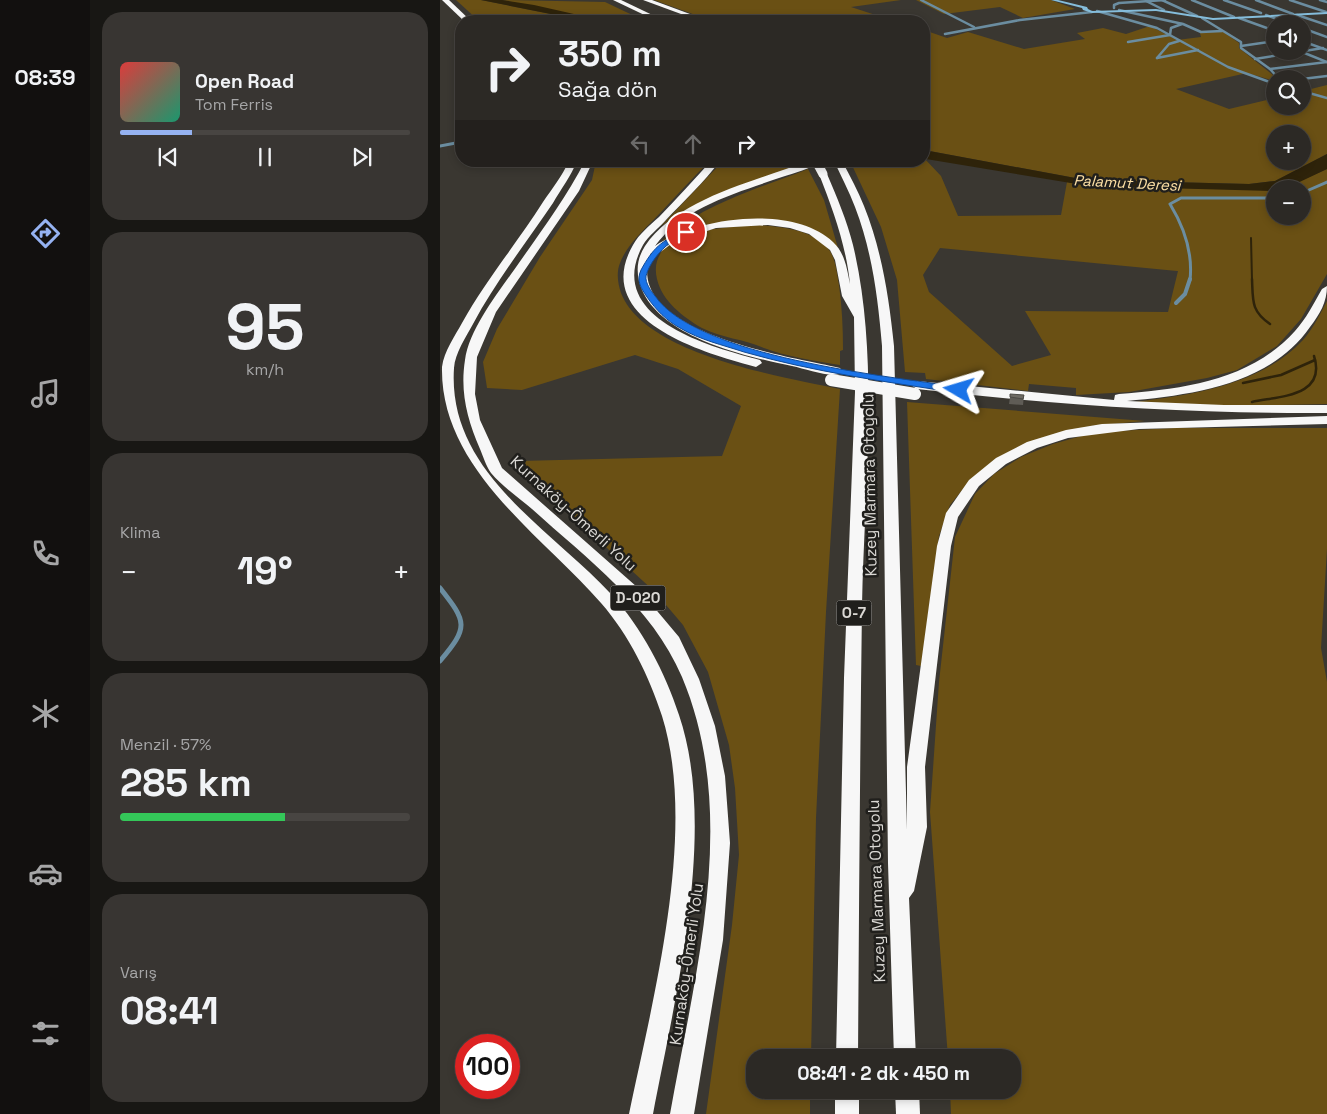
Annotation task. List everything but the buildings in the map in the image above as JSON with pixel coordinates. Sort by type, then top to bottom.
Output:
[{"type":"highway","points":[[445,0],[461,15]]},
{"type":"highway","points":[[616,0],[649,15]]},
{"type":"highway","points":[[636,0],[668,15]]},
{"type":"highway","points":[[646,0],[689,15]]},
{"type":"highway","points":[[446,12],[455,20]]},
{"type":"highway","name":"Kurnaköy-Ömerli Yolu","points":[[569,167],[539,218],[471,315],[448,367],[446,391],[452,432],[468,463],[481,482],[606,598],[634,638],[658,680],[675,731],[684,784],[684,843],[678,921],[641,1114]]},
{"type":"highway","name":"Kurnaköy-Ömerli Yolu","points":[[586,167],[574,191],[490,312],[471,357],[469,394],[474,420],[496,470],[632,591],[674,641],[691,679],[706,726],[716,776],[720,843],[712,940],[682,1114]]},
{"type":"highway","points":[[710,167],[638,244],[629,264],[628,277],[630,289],[641,310],[664,329],[699,346],[747,361],[916,389],[976,402],[1134,416],[1320,420]]},
{"type":"highway","points":[[813,167],[735,193],[681,217],[665,229],[645,254],[642,277],[644,286],[654,301],[670,318],[684,327],[740,349],[833,375]]},
{"type":"highway","name":"Kuzey Marmara Otoyolu","points":[[820,167],[839,209],[849,243],[857,282],[862,327],[862,414],[852,692],[847,1049]]},
{"type":"highway","name":"Kuzey Marmara Otoyolu","points":[[841,167],[860,204],[874,243],[887,315],[898,918],[905,1049]]},
{"type":"highway","points":[[642,277],[654,253],[668,240],[686,232],[739,222],[792,227],[822,238],[830,244],[838,255],[844,272],[847,294],[862,327]]},
{"type":"highway","points":[[1038,399],[1115,398],[1155,394],[1205,385],[1236,376],[1276,356],[1289,344],[1306,323],[1327,289]]},
{"type":"highway","points":[[916,389],[1167,408],[1327,410]]},
{"type":"highway","points":[[898,918],[917,827],[916,767],[944,546],[953,514],[975,482],[1018,452],[1054,438],[1094,428],[1143,424],[1320,420]]},
{"type":"highway","points":[[847,1099],[848,1114]]},
{"type":"highway","points":[[907,1099],[908,1114]]},
{"type":"street","points":[[921,0],[974,27]]},
{"type":"street","points":[[1053,0],[1096,10],[1157,28],[1228,68],[1266,82]]},
{"type":"street","points":[[1145,0],[1164,10]]},
{"type":"street","points":[[1117,9],[1115,4],[1119,3],[1164,0],[1200,17],[1241,42],[1241,46],[1270,69],[1327,62]]},
{"type":"street","points":[[1192,0],[1266,28]]},
{"type":"street","points":[[1224,0],[1266,15]]},
{"type":"street","points":[[1256,0],[1327,24]]},
{"type":"street","points":[[1290,0],[1327,12]]},
{"type":"street","points":[[1320,0],[1327,2]]},
{"type":"street","points":[[1053,15],[1085,8]]},
{"type":"street","points":[[1117,9],[1159,10],[1200,17],[1327,12]]},
{"type":"street","points":[[1117,9],[1183,24],[1201,32],[1222,31]]},
{"type":"street","points":[[945,34],[974,27],[1096,10],[1164,10],[1200,17]]},
{"type":"street","points":[[1236,17],[1260,13],[1295,14]]},
{"type":"street","points":[[1170,35],[1171,28],[1183,24]]},
{"type":"street","points":[[1311,31],[1327,37]]},
{"type":"street","points":[[1319,34],[1327,33]]},
{"type":"street","points":[[1128,42],[1170,35]]},
{"type":"street","points":[[1179,41],[1169,44],[1157,58],[1198,50]]},
{"type":"street","points":[[1241,46],[1266,42]]},
{"type":"street","points":[[1311,44],[1327,50]]},
{"type":"street","points":[[1311,50],[1323,48]]},
{"type":"street","points":[[1311,56],[1327,62]]},
{"type":"street","points":[[1256,59],[1266,57]]},
{"type":"street","points":[[1311,78],[1327,76]]},
{"type":"street","points":[[1253,78],[1266,79]]},
{"type":"street","points":[[1311,94],[1327,98]]},
{"type":"street","points":[[440,146],[455,143]]},
{"type":"street","points":[[1311,189],[1327,182]]},
{"type":"street","points":[[1176,303],[1185,297],[1191,273],[1191,255],[1170,204],[1177,199],[1266,198]]},
{"type":"street","points":[[440,588],[460,613],[463,625],[458,642],[440,661]]},
{"type":"shaded area","points":[[456,0],[481,0],[556,15],[472,15]]},
{"type":"shaded area","points":[[502,0],[605,2],[632,15],[576,15]]},
{"type":"shaded area","points":[[654,0],[901,0],[851,7],[876,15],[695,15]]},
{"type":"shaded area","points":[[916,0],[1051,0],[1075,9],[1023,18],[1000,7],[944,14]]},
{"type":"shaded area","points":[[1150,26],[1177,40],[1201,37],[1200,33],[1222,31],[1239,43],[1239,48],[1267,70],[1266,78],[1247,73],[1176,89],[1229,109],[1266,100],[1266,115],[1311,115],[1311,89],[1327,85],[1327,154],[1311,162],[1311,125],[1266,125],[1266,170],[1296,170],[1277,180],[1266,180],[1266,182],[1249,184],[1086,180],[930,151],[930,32],[947,38],[968,32],[1024,49],[1085,39],[1077,33],[1103,28],[1126,34]]},
{"type":"shaded area","points":[[930,164],[941,176],[958,216],[1061,215],[1067,182],[1089,186],[1266,190],[1266,225],[1311,225],[1311,180],[1302,180],[1327,169],[1327,274],[1301,319],[1277,346],[1237,370],[1207,378],[1129,392],[1076,395],[1076,388],[1029,384],[1028,391],[926,379],[925,373],[905,372],[897,280],[881,227],[853,167],[930,167]],"holes":[[[940,248],[1178,271],[1168,312],[1025,311],[1051,355],[1012,366],[929,292],[923,275]]]},
{"type":"shaded area","points":[[595,167],[704,167],[627,249],[618,271],[621,293],[635,314],[657,332],[686,347],[718,360],[752,370],[840,389],[826,612],[816,818],[811,1049],[746,1049],[746,1099],[810,1099],[810,1114],[706,1114],[732,925],[739,855],[735,788],[729,745],[708,672],[683,625],[655,592],[549,495],[519,461],[722,456],[741,406],[678,369],[635,355],[522,390],[487,388],[483,362],[497,329],[540,257],[592,180]]},
{"type":"shaded area","points":[[717,167],[795,167],[678,215],[661,226]]},
{"type":"shaded area","points":[[808,169],[824,200],[838,248],[799,226],[725,222],[690,229],[662,241],[678,228],[713,207]]},
{"type":"shaded area","points":[[760,225],[779,227],[808,234],[824,244],[830,251],[836,268],[841,301],[843,350],[840,351],[840,365],[772,351],[749,342],[709,331],[695,324],[674,308],[663,294],[657,279],[657,262],[664,250],[676,240],[710,230]]},
{"type":"shaded area","points":[[1327,301],[1327,404],[1232,406],[1126,403],[1173,397],[1220,387],[1265,369],[1285,356],[1303,340]]},
{"type":"shaded area","points":[[907,402],[1145,421],[1091,426],[1004,455],[972,478],[950,505],[939,536],[921,666],[916,665]]},
{"type":"shaded area","points":[[1175,428],[1327,428],[1327,549],[1321,648],[1327,682],[1327,1114],[951,1114],[950,1099],[1021,1099],[1021,1049],[947,1049],[930,812],[939,682],[955,537],[975,494],[994,474],[1021,457],[1053,444],[1085,435],[1117,431]]},
{"type":"water","points":[[481,0],[502,0],[578,15],[556,15]]},
{"type":"water","name":"Palamut Deresi","points":[[930,151],[1086,180],[1249,184],[1266,182],[1266,191],[1089,186],[930,160]]},
{"type":"water","points":[[1327,154],[1327,169],[1304,180],[1277,180],[1296,170],[1311,170],[1311,162]]},
{"type":"waterway","points":[[1251,238],[1252,280]]},
{"type":"waterway","points":[[1252,279],[1254,305],[1259,315],[1270,324]]},
{"type":"waterway","points":[[1314,356],[1315,360]]},
{"type":"waterway","points":[[1243,383],[1281,375],[1315,360]]},
{"type":"waterway","points":[[1252,402],[1287,396],[1307,387],[1314,380],[1316,370],[1315,360]]},
{"type":"route","points":[[686,232],[668,240],[654,253],[642,277],[644,286],[654,301],[670,318],[684,327],[740,349],[777,358],[852,373],[959,390]]}]
